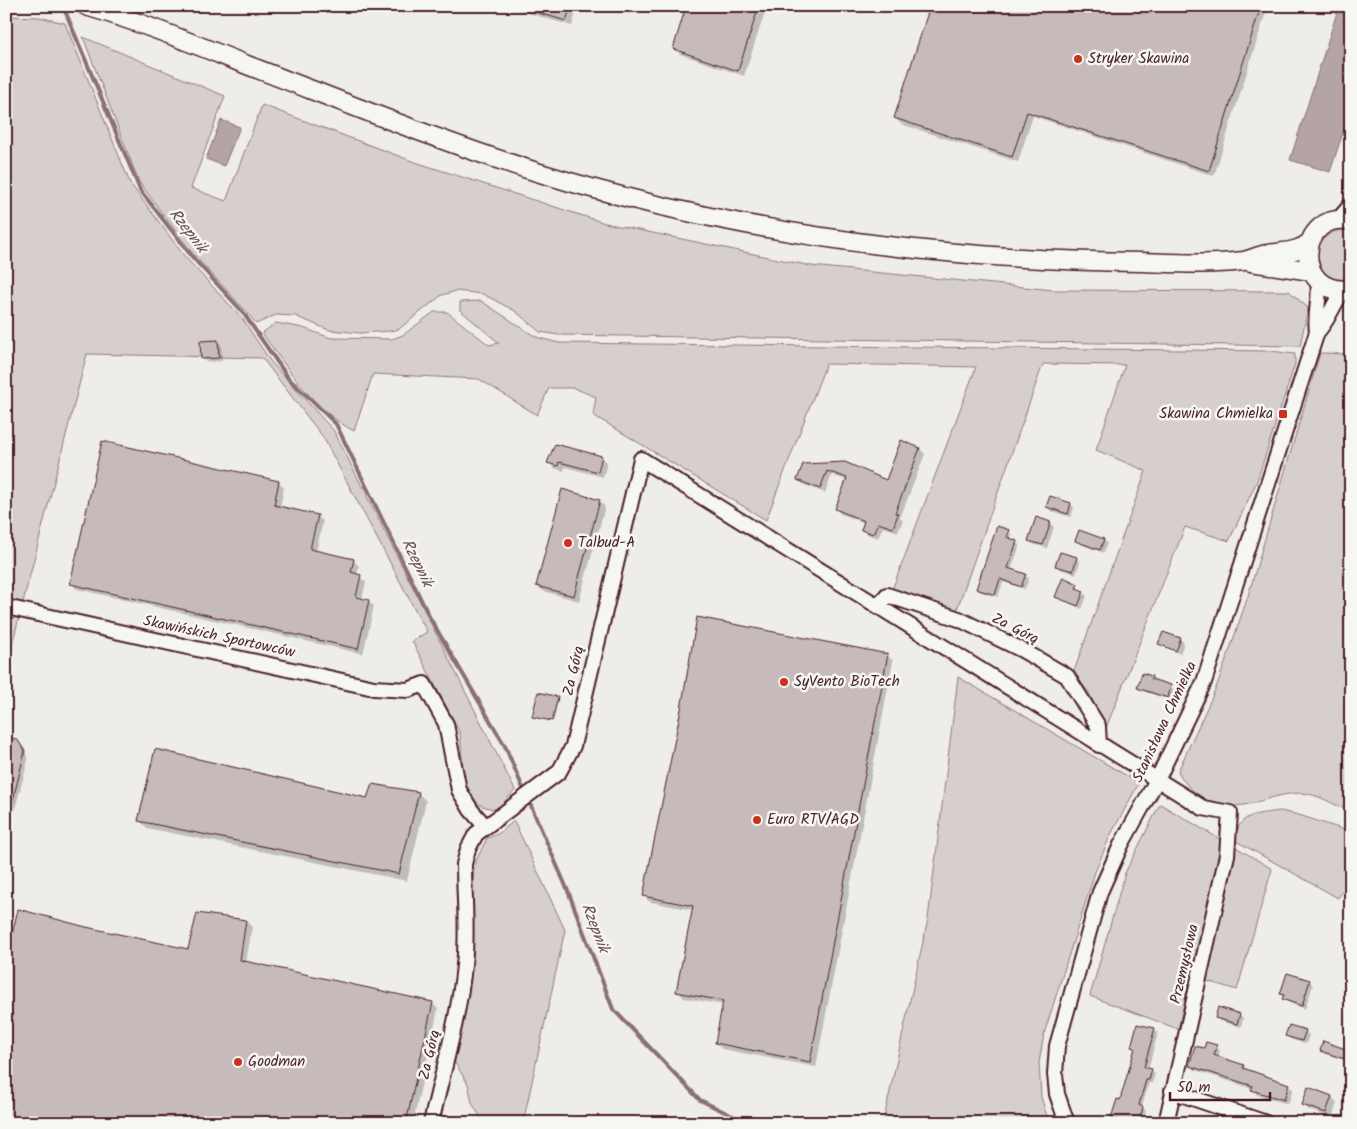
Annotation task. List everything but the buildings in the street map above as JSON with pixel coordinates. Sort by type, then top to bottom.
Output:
[{"type":"main road","points":[[86,6],[205,48],[419,131],[541,173],[666,206],[739,222],[896,247],[977,255],[1126,262],[1246,260],[1315,276],[1330,288],[1347,289]]},
{"type":"main road","points":[[1246,260],[1266,254],[1294,251],[1310,242],[1321,227],[1345,221]]},
{"type":"main road","points":[[1310,242],[1308,257],[1315,276]]},
{"type":"street","points":[[1345,221],[1351,205]]},
{"type":"street","name":"Stanisława Chmielka","points":[[1067,1123],[1057,1094],[1055,1074],[1057,1046],[1100,892],[1120,845],[1190,716],[1216,651],[1317,332],[1315,320],[1320,297],[1315,276]]},
{"type":"street","name":"Stanisława Chmielka","points":[[1317,332],[1325,324],[1335,301],[1347,289]]},
{"type":"street","name":"Za Górą","points":[[431,1123],[451,1042],[462,983],[464,962],[464,864],[472,841],[485,826],[558,772],[573,746],[641,458],[1099,745],[1158,778],[1203,808],[1230,813]]},
{"type":"street","name":"Za Górą","points":[[878,607],[887,595],[959,619],[1022,650],[1067,676],[1098,726],[1099,745]]},
{"type":"street","name":"Skawińskich Sportowców","points":[[6,607],[374,688],[408,690],[424,684],[446,724],[459,790],[471,810],[485,826]]},
{"type":"street","name":"Przemysłowa","points":[[1166,1123],[1227,855],[1230,813]]},
{"type":"street","points":[[1172,1091],[1266,1123]]},
{"type":"shaded area","points":[[1339,6],[1351,6],[1351,108],[1330,172],[1290,160]]},
{"type":"shaded area","points":[[6,16],[39,17],[65,23],[130,183],[185,257],[242,318],[271,362],[334,431],[515,790],[497,810],[482,806],[473,800],[464,781],[460,733],[412,641],[427,632],[323,437],[262,358],[87,354],[6,668]]},
{"type":"shaded area","points":[[83,37],[225,96],[191,188],[226,201],[262,105],[412,161],[605,223],[811,266],[1054,290],[1289,291],[1308,308],[1300,346],[559,335],[540,332],[515,311],[483,294],[456,291],[442,295],[399,329],[390,331],[361,333],[329,330],[295,316],[276,315],[256,324],[193,254],[139,182]]},
{"type":"shaded area","points":[[221,120],[240,127],[224,166],[206,159]]},
{"type":"shaded area","points":[[1342,230],[1351,232],[1351,278],[1339,279],[1329,276],[1322,269],[1318,260],[1318,250],[1321,241],[1329,234]]},
{"type":"shaded area","points":[[481,301],[536,337],[559,343],[1271,351],[1295,354],[1295,364],[1257,481],[1229,541],[1185,527],[1106,728],[1088,691],[1073,674],[1146,471],[1096,450],[1125,365],[1043,364],[956,612],[892,590],[976,367],[826,364],[766,520],[593,415],[596,397],[574,388],[549,388],[537,415],[479,379],[373,374],[354,431],[327,412],[314,400],[262,333],[276,323],[303,328],[331,338],[392,339],[403,335],[434,312],[447,312],[489,345],[499,343],[460,310],[460,302]]},
{"type":"shaded area","points":[[1320,353],[1351,354],[1351,811],[1320,797],[1300,793],[1286,794],[1249,804],[1225,806],[1213,803],[1200,796],[1187,785],[1178,771],[1216,688],[1228,655],[1248,596]]},
{"type":"shaded area","points":[[958,677],[1139,783],[1110,836],[1095,872],[1044,1034],[1039,1063],[1041,1097],[1049,1123],[883,1123],[928,919]]},
{"type":"shaded area","points":[[1160,804],[1223,841],[1178,1029],[1090,996],[1125,873]]},
{"type":"shaded area","points":[[1280,811],[1299,815],[1351,832],[1351,881],[1349,881],[1338,898],[1236,841],[1237,832],[1244,820],[1256,814]]},
{"type":"shaded area","points":[[514,821],[565,930],[523,1123],[484,1123],[472,1103],[468,1084],[454,1061],[472,970],[472,888],[475,863],[487,838],[498,834]]},
{"type":"shaded area","points":[[1234,846],[1272,869],[1237,990],[1200,979]]},
{"type":"waterway","name":"Rzepnik","points":[[63,6],[140,190],[194,259],[242,311],[289,379],[336,424],[430,618],[505,746],[525,793]]},
{"type":"waterway","name":"Rzepnik","points":[[528,799],[568,891],[613,1009],[700,1100],[747,1123]]},
{"type":"place","name":"Stryker Skawina","points":[[1078,59]]},
{"type":"place","name":"Skawina Chmielka","points":[[1283,414]]},
{"type":"place","name":"Talbud-A","points":[[568,543]]},
{"type":"place","name":"SyVento BioTech","points":[[784,682]]},
{"type":"place","name":"Euro RTV/AGD","points":[[757,820]]},
{"type":"place","name":"Goodman","points":[[238,1062]]}]
